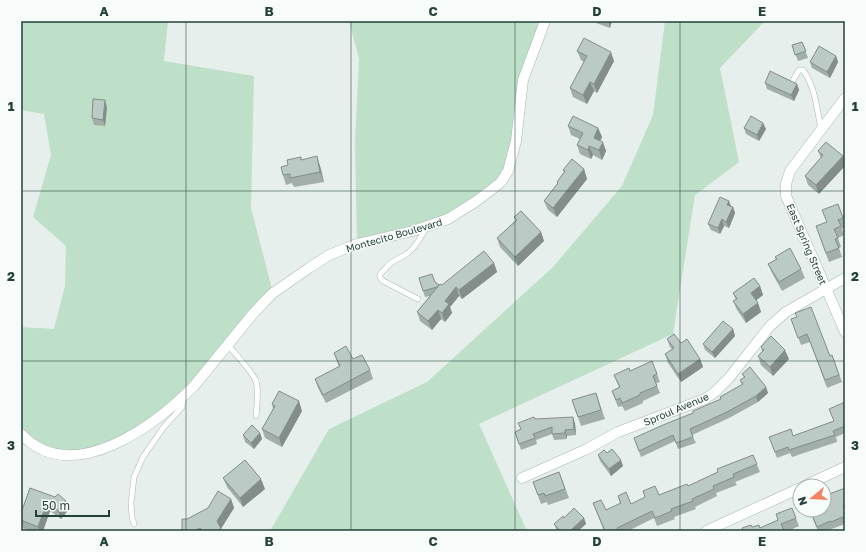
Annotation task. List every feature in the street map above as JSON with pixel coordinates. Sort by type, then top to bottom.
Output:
[{"type":"street","name":"Montecito Boulevard","points":[[21,434],[34,445],[46,451],[62,455],[82,454],[110,446],[130,436],[144,428],[184,397],[264,302],[273,293],[309,268],[344,248],[413,231],[448,218],[490,191],[501,182],[508,171],[516,141],[523,80],[545,21]]},
{"type":"street","name":"East Spring Street","points":[[845,98],[790,171],[786,184],[786,196],[845,332]]},
{"type":"street","name":"Sproul Avenue","points":[[522,478],[587,449],[618,432],[706,399],[729,378],[770,326],[786,312],[845,278]]},
{"type":"street","points":[[821,478],[845,467]]},
{"type":"street","points":[[706,531],[792,492]]},
{"type":"lane","points":[[792,82],[799,70],[803,70],[807,74],[813,92],[821,130]]},
{"type":"lane","points":[[418,299],[383,281],[380,279],[380,274],[388,264],[408,253],[416,244],[426,226]]},
{"type":"lane","points":[[228,346],[244,363],[256,380],[258,396],[256,416]]},
{"type":"lane","points":[[134,524],[131,503],[134,476],[143,457],[163,428],[182,407],[184,397]]},
{"type":"green space","points":[[21,21],[168,21],[164,61],[254,76],[251,208],[273,293],[194,386],[119,442],[62,455],[21,434],[21,327],[54,329],[65,286],[66,246],[33,217],[51,155],[44,114],[21,110]]},
{"type":"green space","points":[[349,21],[545,21],[523,80],[508,171],[459,212],[357,244],[355,143],[359,59]]},
{"type":"green space","points":[[665,21],[765,21],[720,68],[739,162],[695,195],[673,334],[479,424],[527,531],[270,531],[329,429],[427,382],[553,267],[622,186],[653,115]]},
{"type":"building","points":[[584,38],[611,52],[594,84],[590,82],[583,95],[570,88],[587,56],[577,51]]},
{"type":"building","points":[[802,42],[806,51],[795,55],[792,45]]},
{"type":"building","points":[[819,46],[836,56],[827,72],[810,62]]},
{"type":"building","points":[[770,71],[797,84],[791,95],[765,83]]},
{"type":"building","points":[[93,99],[105,100],[103,120],[92,118]]},
{"type":"building","points":[[573,116],[598,128],[594,138],[603,142],[599,150],[589,146],[588,150],[577,145],[583,133],[568,126]]},
{"type":"building","points":[[751,116],[763,123],[757,135],[744,128]]},
{"type":"building","points":[[826,142],[843,156],[816,185],[805,176],[823,155],[818,151]]},
{"type":"building","points":[[317,156],[320,172],[290,178],[290,174],[283,175],[281,167],[288,165],[287,160],[301,157],[301,160]]},
{"type":"building","points":[[572,159],[584,169],[553,208],[544,201],[558,183],[557,182],[565,171],[563,170]]},
{"type":"building","points":[[720,197],[729,201],[727,205],[733,207],[726,222],[722,219],[718,228],[708,224]]},
{"type":"building","points":[[838,204],[843,218],[838,220],[841,226],[834,229],[838,238],[835,239],[839,248],[826,253],[816,226],[827,222],[822,210]]},
{"type":"building","points":[[521,211],[541,232],[515,257],[497,238],[517,220],[514,217]]},
{"type":"building","points":[[790,248],[801,269],[779,282],[768,264],[777,259],[775,257]]},
{"type":"building","points":[[484,251],[494,263],[459,290],[456,287],[445,301],[449,304],[442,313],[438,310],[428,321],[417,312],[440,284],[442,285]]},
{"type":"building","points":[[432,274],[435,282],[439,285],[423,291],[419,278]]},
{"type":"building","points":[[754,278],[760,286],[751,293],[758,303],[743,314],[733,301],[737,299],[733,293]]},
{"type":"building","points":[[811,307],[839,375],[825,380],[807,334],[798,338],[791,319],[797,317],[795,313]]},
{"type":"building","points":[[723,321],[733,329],[712,352],[703,344]]},
{"type":"building","points":[[674,334],[681,343],[687,339],[700,359],[678,374],[665,354],[674,348],[667,339]]},
{"type":"building","points":[[771,336],[785,350],[770,367],[758,356],[764,350],[761,347]]},
{"type":"building","points":[[346,346],[353,359],[362,355],[370,370],[323,395],[315,379],[340,366],[334,353]]},
{"type":"building","points":[[652,361],[657,374],[653,376],[657,386],[622,403],[620,398],[616,400],[612,391],[620,387],[614,375],[629,368],[630,371]]},
{"type":"building","points":[[750,367],[766,387],[756,396],[727,412],[690,429],[693,437],[676,443],[673,435],[639,451],[634,438],[693,413],[693,411],[721,399],[720,397],[743,384],[740,380],[745,377],[742,374]]},
{"type":"building","points":[[279,391],[299,401],[279,438],[262,429],[275,406],[272,404]]},
{"type":"building","points":[[596,393],[601,410],[578,417],[572,400]]},
{"type":"building","points":[[845,402],[845,426],[833,431],[835,435],[789,450],[788,447],[775,452],[769,437],[791,429],[793,436],[834,421],[829,409]]},
{"type":"building","points":[[534,417],[535,419],[573,417],[574,429],[565,430],[565,433],[552,434],[552,427],[533,434],[535,438],[519,444],[515,432],[521,429],[518,423]]},
{"type":"building","points":[[252,425],[260,433],[251,443],[243,435]]},
{"type":"building","points":[[612,449],[621,460],[609,469],[598,455],[604,450],[607,453]]},
{"type":"building","points":[[753,455],[757,464],[733,474],[734,477],[713,486],[714,489],[692,499],[693,501],[671,509],[672,511],[655,518],[652,511],[612,531],[605,531],[593,503],[601,500],[606,510],[621,503],[618,496],[626,492],[631,504],[645,497],[643,491],[655,486],[659,495],[687,484],[688,486],[718,472],[717,469]]},
{"type":"building","points":[[245,460],[261,479],[240,498],[223,478]]},
{"type":"building","points":[[559,472],[565,489],[545,496],[544,493],[538,495],[533,482]]},
{"type":"building","points":[[30,488],[55,497],[58,494],[66,501],[58,511],[47,502],[38,527],[21,520],[21,513]]},
{"type":"building","points":[[845,488],[845,505],[843,506],[845,516],[817,527],[813,518],[832,518],[832,493]]},
{"type":"building","points":[[218,491],[231,499],[217,521],[221,529],[218,531],[202,531],[200,528],[194,531],[182,531],[182,519],[187,519],[208,508]]},
{"type":"building","points":[[574,508],[584,518],[570,531],[560,531],[554,524],[563,516],[564,518]]},
{"type":"building","points":[[792,508],[792,518],[796,518],[781,524],[784,531],[743,531],[742,528],[751,525],[752,527],[759,525],[760,528],[778,520],[776,514]]}]
